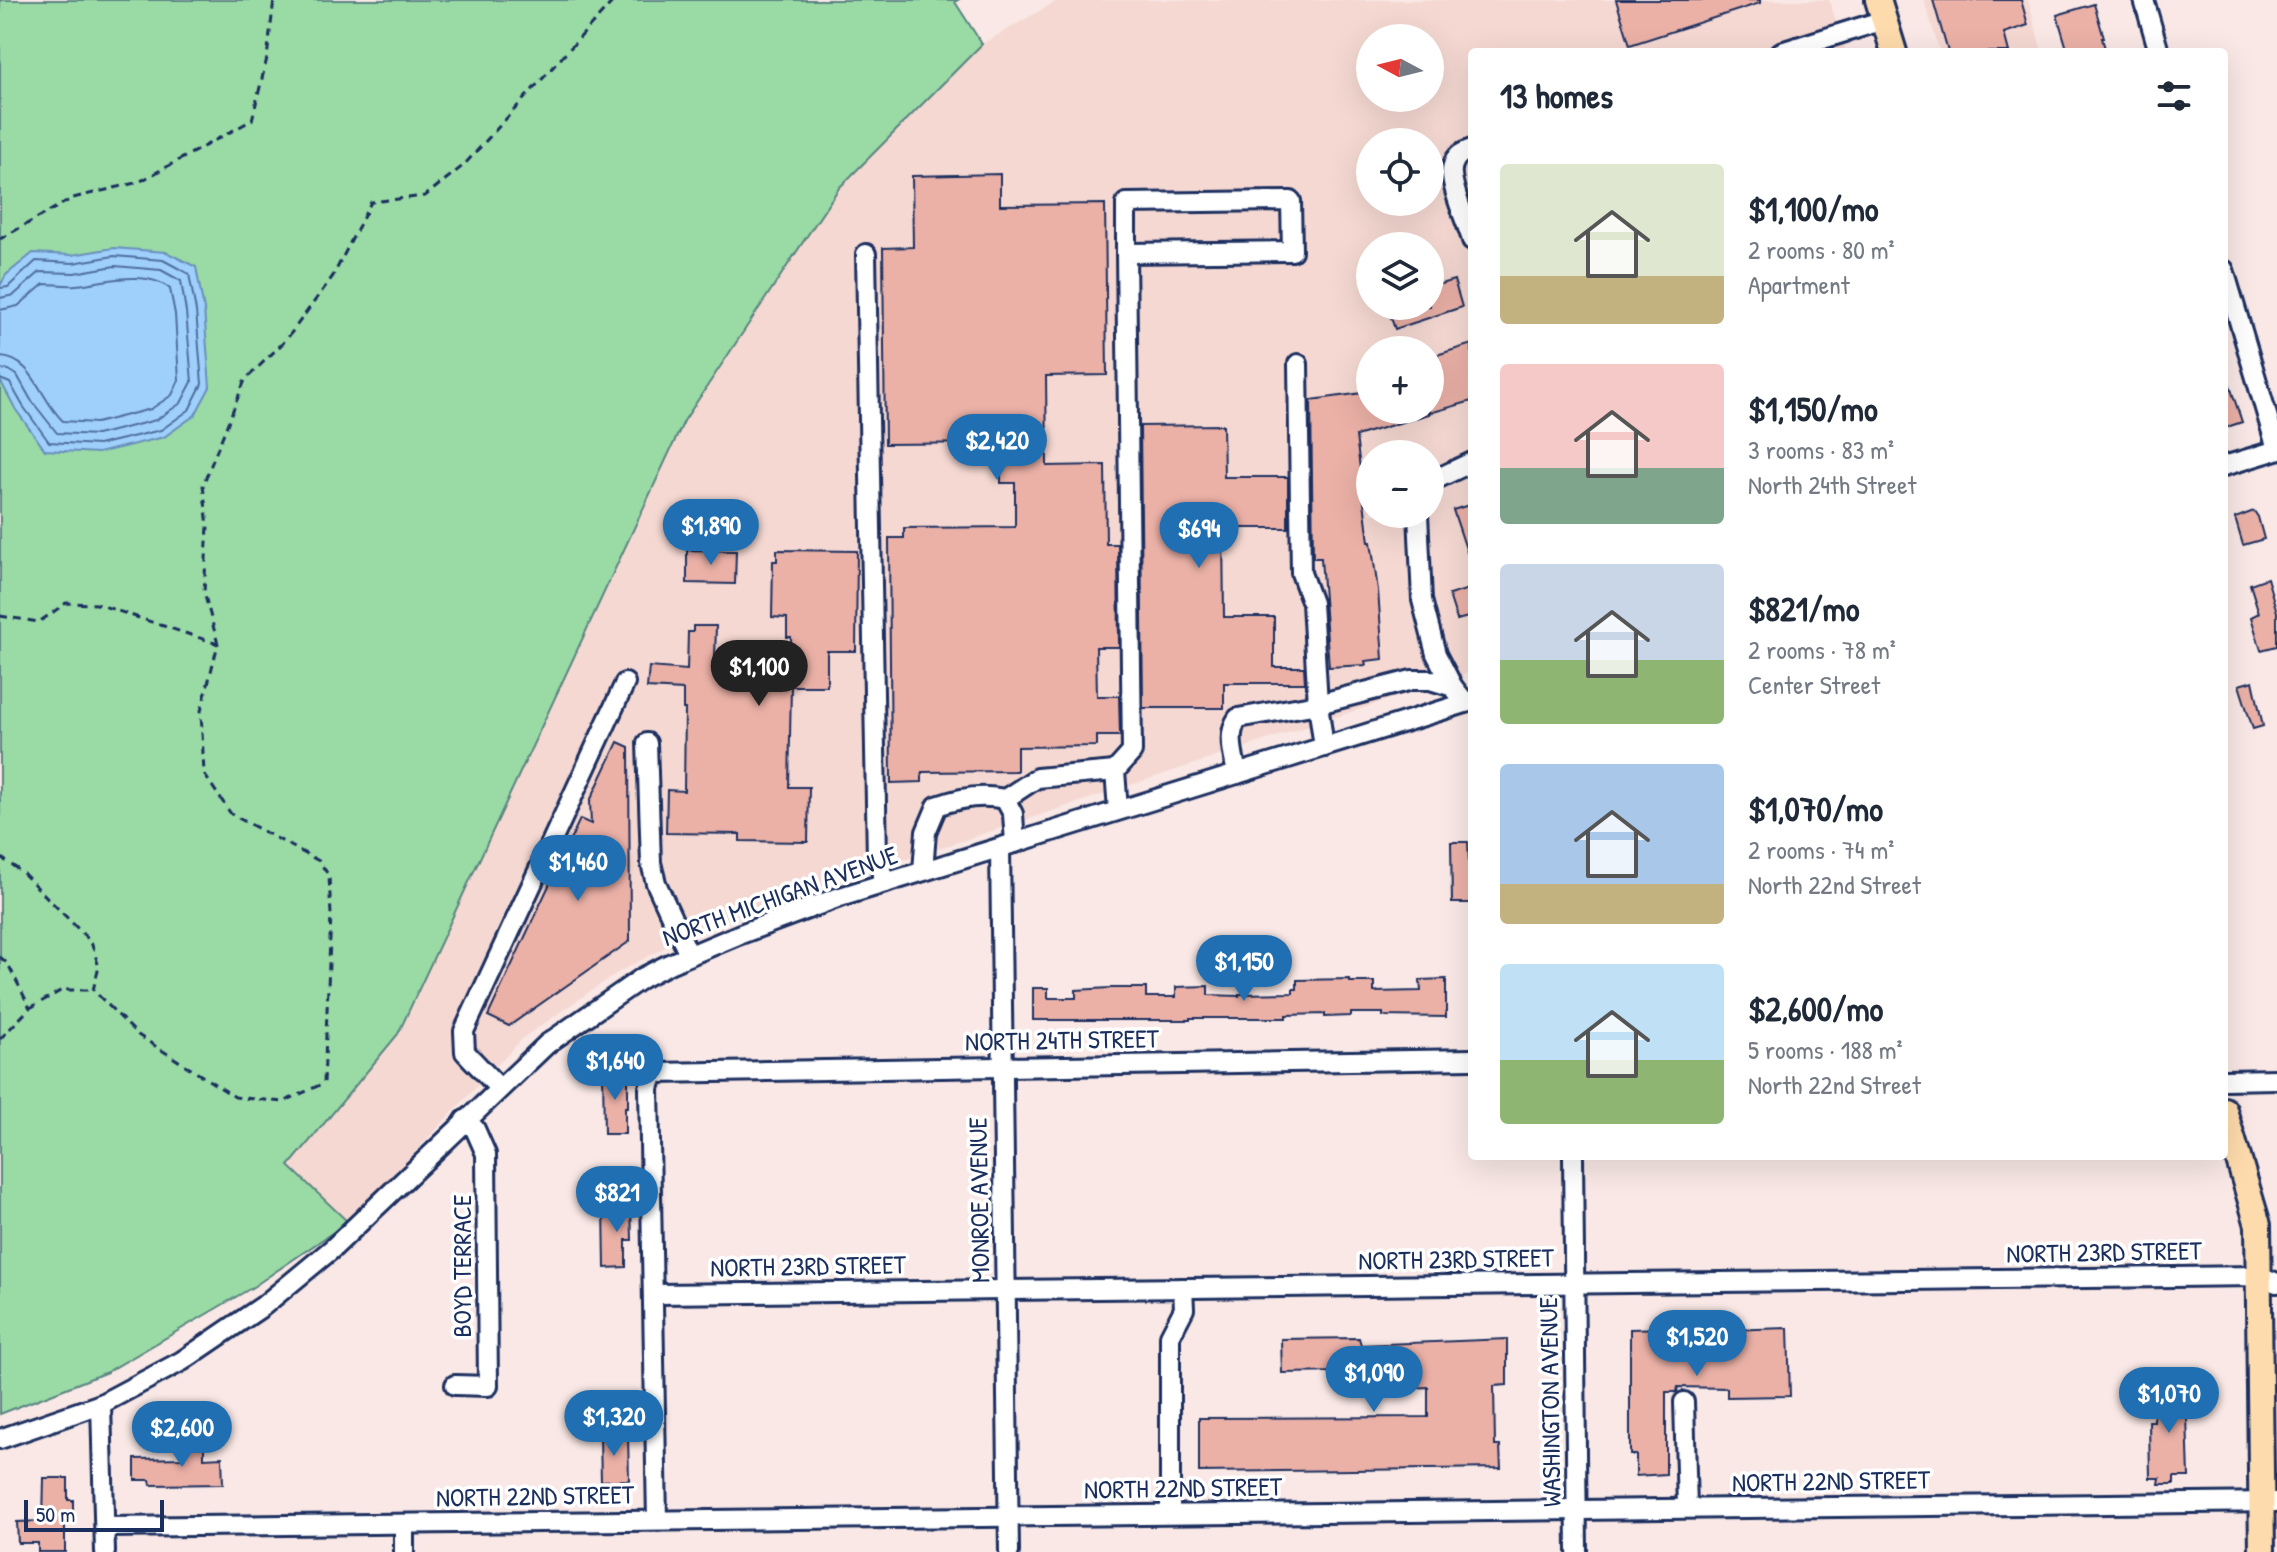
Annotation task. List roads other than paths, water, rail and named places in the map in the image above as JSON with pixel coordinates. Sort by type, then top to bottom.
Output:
[{"type":"main road","points":[[1881,10],[1893,48]]},
{"type":"main road","points":[[2228,1123],[2256,1215],[2268,1280],[2269,1502],[2262,1552]]},
{"type":"street","points":[[2144,0],[2158,48]]},
{"type":"street","points":[[1791,48],[1881,10]]},
{"type":"street","points":[[1468,150],[1461,153],[1453,164],[1451,177],[1468,228]]},
{"type":"street","points":[[923,871],[926,832],[937,806],[954,800],[993,796],[1005,799],[1037,778],[1115,771],[1132,752],[1126,253],[1126,203],[1291,201],[1292,251],[1126,253]]},
{"type":"street","points":[[866,254],[877,859],[886,883]]},
{"type":"street","points":[[2228,284],[2277,450],[2228,465]]},
{"type":"street","points":[[1298,364],[1301,573],[1312,603],[1318,704],[1324,747]]},
{"type":"street","points":[[1444,475],[1468,464]]},
{"type":"street","points":[[1419,528],[1422,600],[1436,654],[1453,687],[1468,701]]},
{"type":"street","points":[[1237,774],[1231,737],[1232,727],[1238,718],[1318,704],[1412,680],[1430,680],[1453,687]]},
{"type":"street","points":[[499,1088],[465,1052],[464,1031],[625,683]]},
{"type":"street","name":"NORTH MICHIGAN AVENUE","points":[[0,1439],[101,1404],[182,1361],[263,1306],[332,1249],[547,1044],[642,978],[689,955],[809,908],[1468,702]]},
{"type":"street","points":[[647,743],[651,863],[656,883],[689,955]]},
{"type":"street","points":[[1115,771],[1118,810]]},
{"type":"street","name":"MONROE AVENUE","points":[[1005,799],[1013,814],[1007,846],[1004,1067],[1009,1552]]},
{"type":"street","name":"NORTH 24TH STREET","points":[[654,1294],[649,1088],[654,1073],[1468,1059]]},
{"type":"street","points":[[2228,1080],[2277,1079]]},
{"type":"street","name":"BOYD TERRACE","points":[[455,1385],[488,1386],[486,1154],[475,1129],[465,1120]]},
{"type":"street","name":"WASHINGTON AVENUE","points":[[1573,1160],[1577,1552]]},
{"type":"street","name":"NORTH 23RD STREET","points":[[654,1294],[2268,1280]]},
{"type":"street","points":[[1170,1514],[1170,1336],[1184,1309],[1183,1288]]},
{"type":"street","points":[[654,1294],[657,1520]]},
{"type":"street","points":[[1684,1402],[1687,1508]]},
{"type":"street","points":[[101,1404],[105,1552]]},
{"type":"street","name":"NORTH 22ND STREET","points":[[105,1527],[2269,1502]]},
{"type":"street","points":[[404,1524],[404,1552]]},
{"type":"water","points":[[114,248],[166,252],[196,267],[204,310],[210,387],[195,415],[164,437],[98,453],[45,450],[16,410],[0,380],[0,286],[6,275],[33,253],[72,255]]}]
